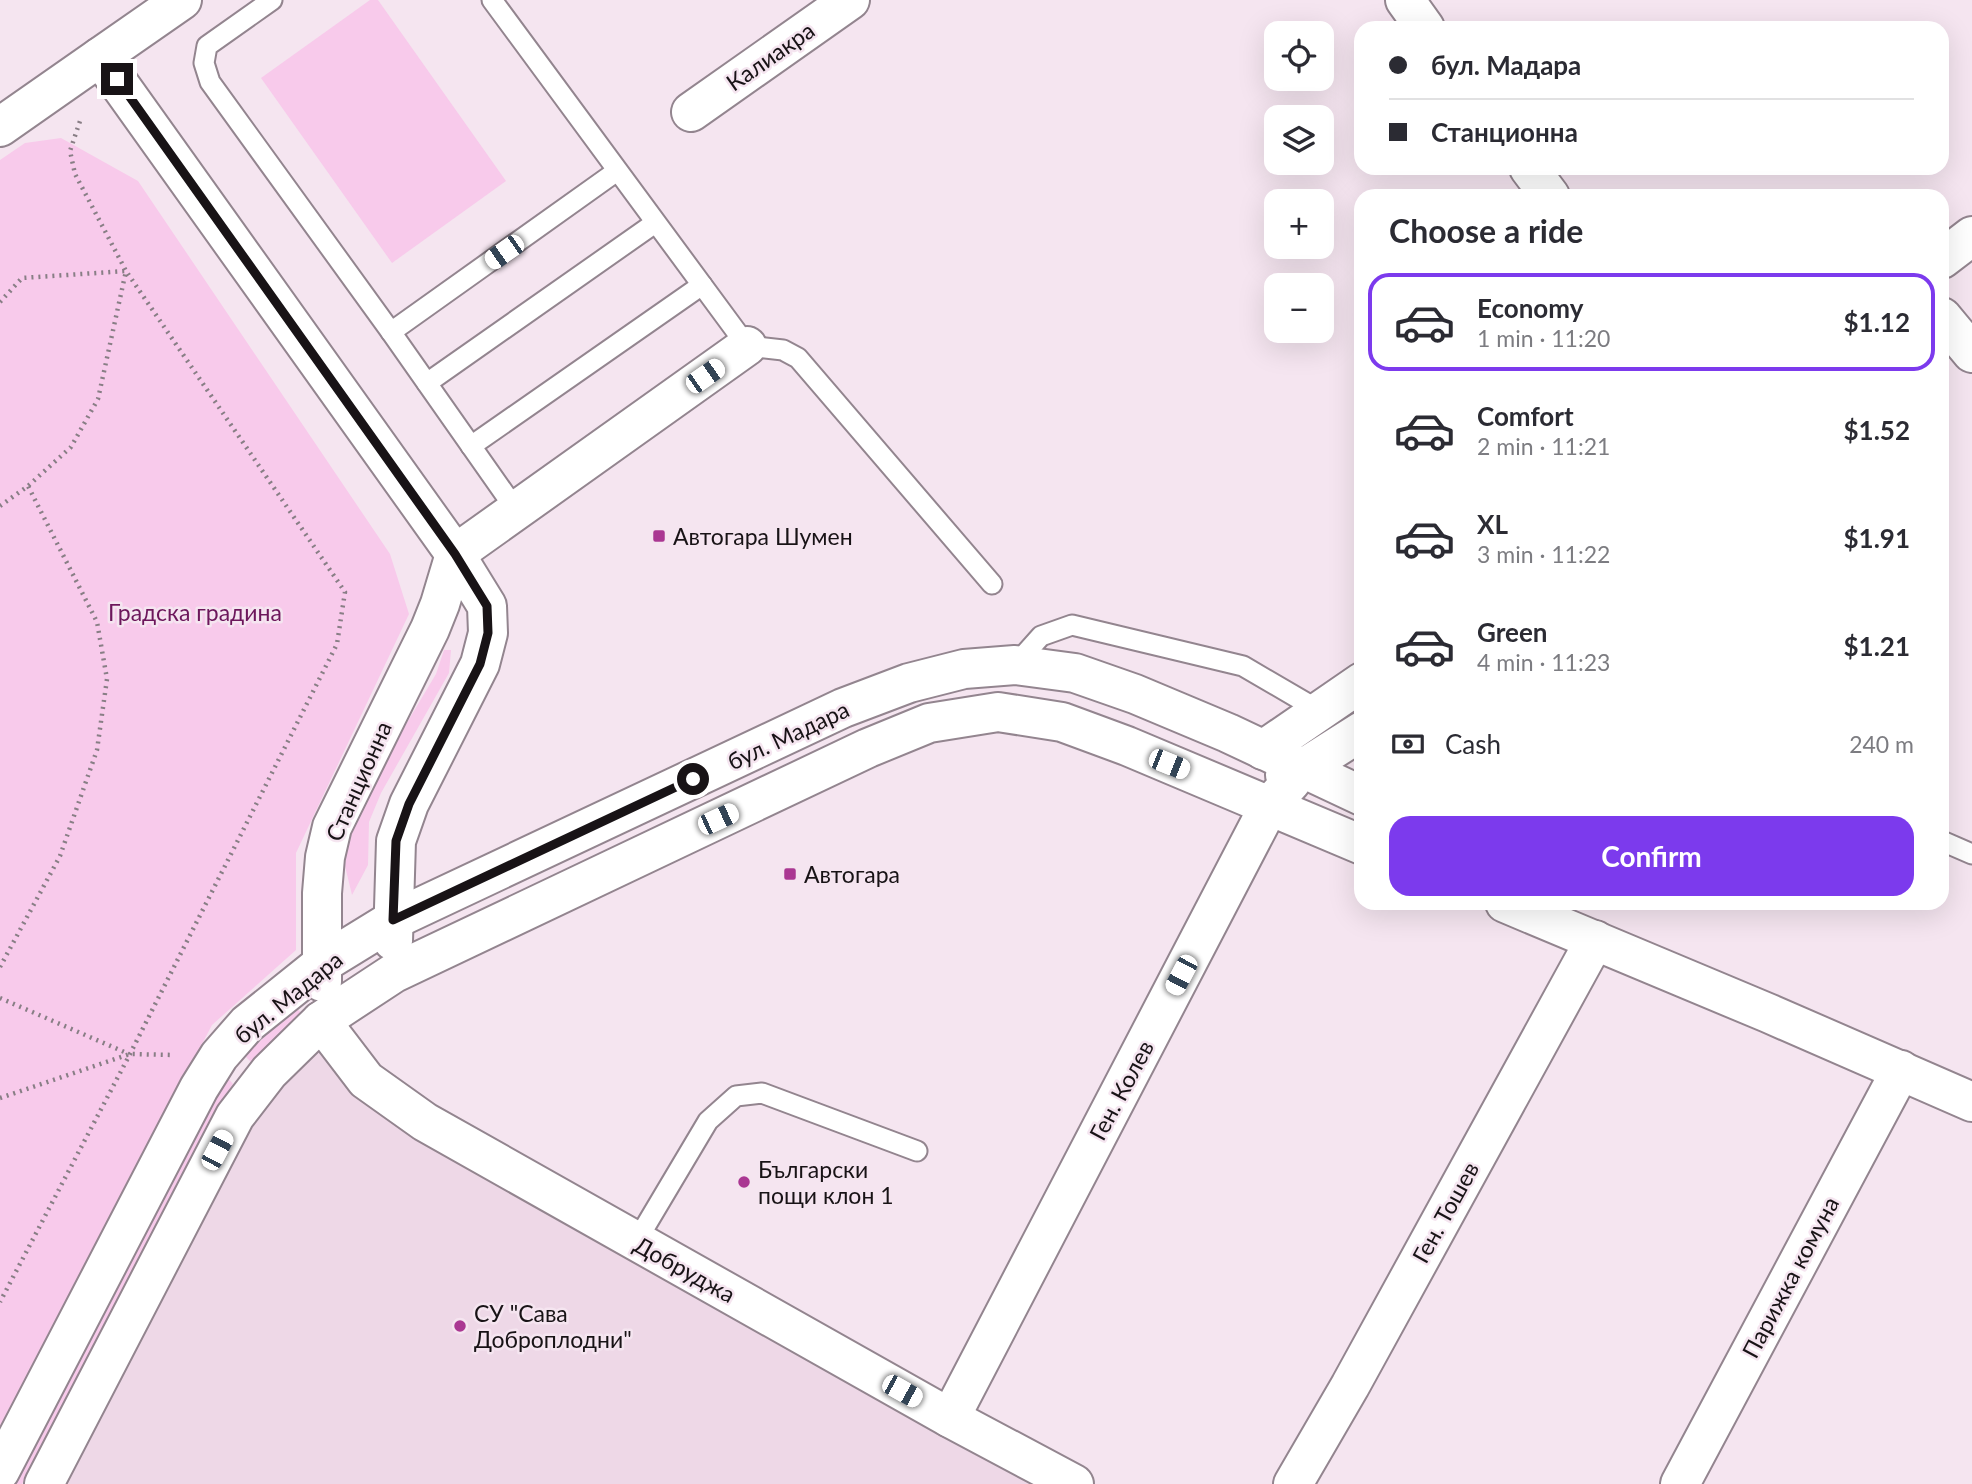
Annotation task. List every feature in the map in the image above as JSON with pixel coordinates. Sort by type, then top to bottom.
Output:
[{"type":"street","points":[[0,127],[182,0]]},
{"type":"street","name":"Калиакра","points":[[691,112],[850,0]]},
{"type":"street","points":[[100,57],[455,554],[487,606],[488,633],[480,664],[409,804],[396,841],[394,973]]},
{"type":"street","points":[[1949,254],[1972,236]]},
{"type":"street","points":[[1949,325],[1972,353]]},
{"type":"street","points":[[455,554],[747,346]]},
{"type":"street","name":"Станционна","points":[[321,1021],[322,893],[325,857],[332,827],[430,629],[455,554]]},
{"type":"street","name":"бул. Мадара","points":[[0,1471],[219,1056],[247,1024],[323,963],[393,920],[843,708],[909,683],[964,668],[1015,665],[1076,673],[1135,694],[1254,781]]},
{"type":"street","points":[[1254,781],[1320,711],[1354,688]]},
{"type":"street","name":"бул. Мадара","points":[[44,1484],[236,1116],[269,1072],[321,1021],[394,973],[868,748],[929,723],[998,712],[1062,722],[1254,781]]},
{"type":"street","points":[[1254,781],[1303,769],[1354,737]]},
{"type":"street","points":[[1303,769],[1354,792]]},
{"type":"street","points":[[1254,781],[1354,840]]},
{"type":"street","name":"Ген. Колев","points":[[950,1418],[1254,781]]},
{"type":"street","points":[[1522,910],[1972,1102]]},
{"type":"street","points":[[1584,910],[1768,1013]]},
{"type":"street","name":"Ген. Тошев","points":[[1293,1484],[1350,1386],[1595,940]]},
{"type":"street","name":"Добруджа","points":[[321,1021],[366,1080],[425,1122],[950,1418],[1074,1484]]},
{"type":"street","name":"Парижка комуна","points":[[1680,1484],[1900,1070]]},
{"type":"lane","points":[[272,0],[207,46],[204,63],[210,82],[516,510]]},
{"type":"lane","points":[[492,0],[747,346],[783,350],[798,358],[992,584]]},
{"type":"lane","points":[[391,332],[617,171]]},
{"type":"lane","points":[[427,383],[655,223]]},
{"type":"lane","points":[[471,446],[702,285]]},
{"type":"lane","points":[[1015,665],[1041,636],[1072,625],[1243,666],[1320,711]]},
{"type":"lane","points":[[1949,844],[1972,854]]},
{"type":"lane","points":[[636,1241],[708,1121],[736,1096],[762,1093],[917,1151]]},
{"type":"path","points":[[0,1302],[130,1054],[337,644],[345,592],[126,271],[75,174],[70,151],[81,116]]},
{"type":"path","points":[[0,302],[22,278],[126,271]]},
{"type":"path","points":[[0,506],[28,486],[71,447],[98,398],[126,271]]},
{"type":"path","points":[[0,967],[60,856],[97,750],[107,679],[97,622],[28,486]]},
{"type":"path","points":[[0,998],[130,1054]]},
{"type":"path","points":[[0,1098],[130,1054],[219,1056]]},
{"type":"shaded area","name":"СУ \"Сава Доброплодни\"","points":[[321,1021],[366,1080],[1081,1484],[44,1484],[208,1167]]},
{"type":"green space","points":[[370,0],[378,0],[506,181],[392,263],[261,78]]},
{"type":"green space","name":"Градска градина","points":[[61,138],[138,181],[390,554],[409,614],[296,853],[296,950],[212,1025],[0,1430],[0,160],[25,143]]},
{"type":"green space","points":[[444,650],[451,650],[449,673],[381,793],[369,822],[368,865],[352,895],[345,866],[349,824],[436,674]]},
{"type":"green space","points":[[295,1007],[305,1016],[254,1065],[245,1056]]},
{"type":"green space","points":[[226,1076],[233,1084],[210,1119],[22,1484],[8,1484]]},
{"type":"place","name":"Автогара Шумен","points":[[659,536]]},
{"type":"place","name":"Автогара","points":[[790,874]]},
{"type":"place","name":"Български пощи клон 1","points":[[744,1182]]},
{"type":"place","name":"СУ \"Сава Доброплодни\"","points":[[460,1326]]},
{"type":"route","points":[[117,79],[455,554],[487,606],[488,633],[480,664],[409,804],[396,841],[393,920],[693,779]]}]
